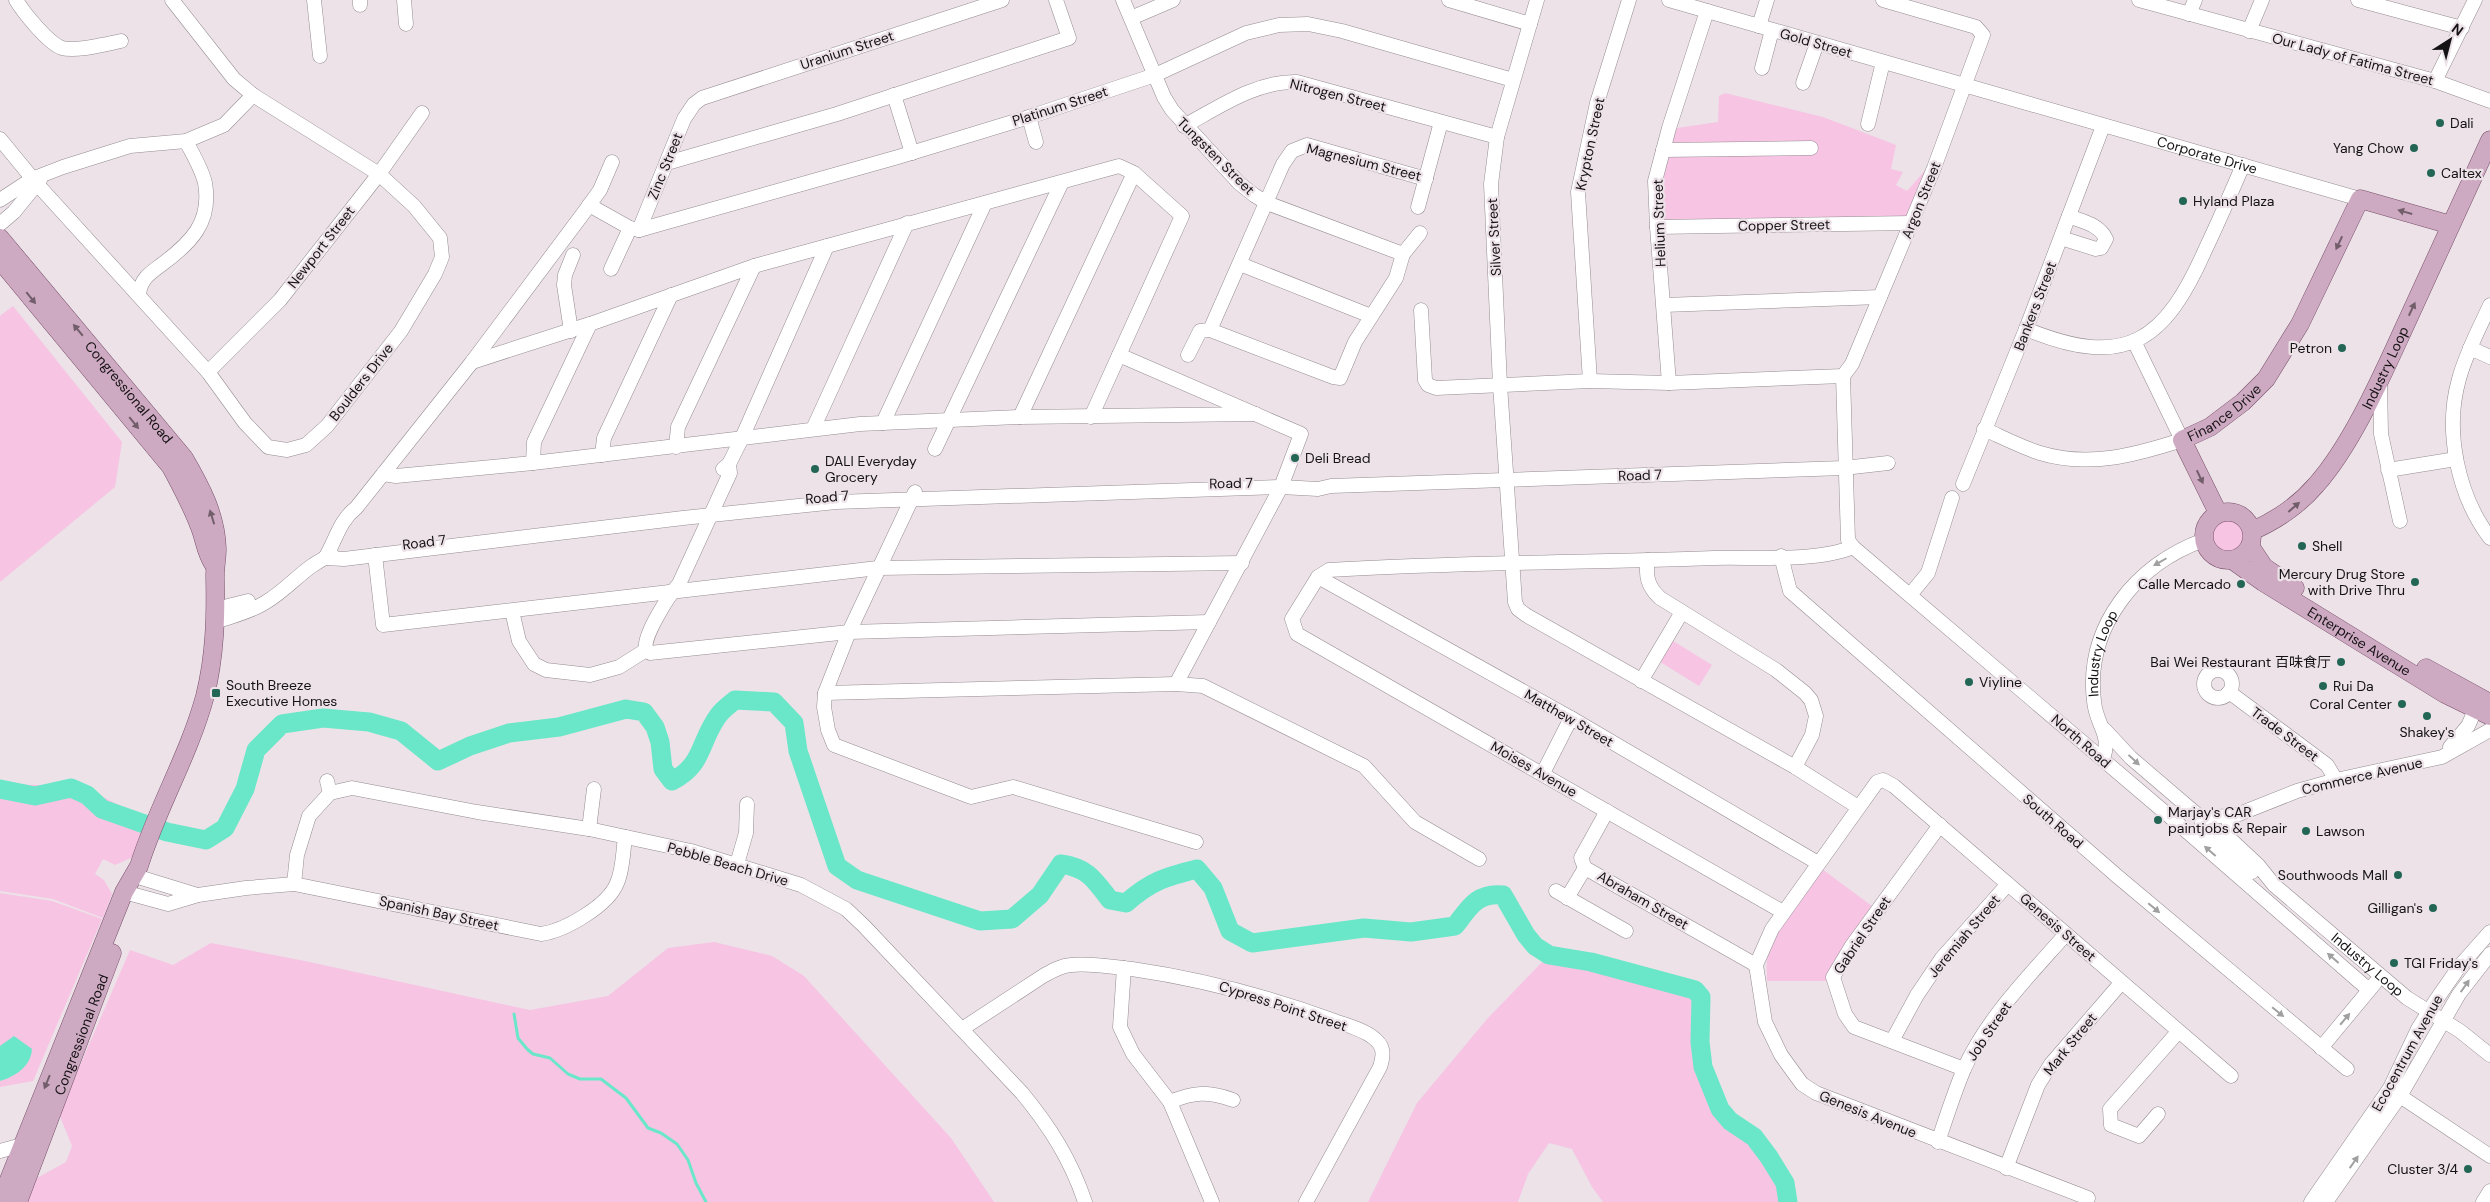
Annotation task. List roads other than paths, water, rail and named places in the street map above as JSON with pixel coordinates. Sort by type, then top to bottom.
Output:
[{"type":"main road","name":"Industry Loop","points":[[2251,539],[2284,515],[2317,485],[2338,456],[2380,380],[2451,225],[2485,165],[2490,140]]},
{"type":"main road","name":"Corporate Drive","points":[[2360,199],[2451,225]]},
{"type":"main road","name":"Finance Drive","points":[[2182,440],[2210,427],[2243,402],[2266,379],[2300,324],[2360,199]]},
{"type":"main road","name":"Congressional Road","points":[[0,238],[184,458],[207,555],[214,565],[216,616],[213,657],[204,697],[30,1148],[14,1171],[0,1202]]},
{"type":"main road","name":"Congressional Road","points":[[0,260],[170,467],[188,481]]},
{"type":"main road","points":[[2182,440],[2218,513]]},
{"type":"main road","points":[[2218,513],[2236,513],[2246,520],[2251,539],[2241,557],[2232,560],[2216,558],[2208,550],[2204,540],[2206,524],[2218,513]]},
{"type":"main road","name":"Enterprise Avenue","points":[[2251,539],[2264,567],[2484,707]]},
{"type":"main road","name":"Enterprise Avenue","points":[[2232,560],[2263,582],[2484,707]]},
{"type":"main road","name":"Congressional Road","points":[[30,1148],[66,1037],[129,894]]},
{"type":"main road","name":"Congressional Road","points":[[14,1171],[18,1202]]},
{"type":"street","points":[[16,0],[48,38],[62,48],[82,48],[121,41]]},
{"type":"street","name":"Boulders Drive","points":[[0,139],[38,179],[208,372],[244,423],[268,447],[287,450],[306,445],[327,426],[401,330],[435,274],[442,258],[440,238],[414,206],[379,174],[253,95],[234,79],[172,0]]},
{"type":"street","points":[[314,0],[320,56]]},
{"type":"street","points":[[404,0],[406,24]]},
{"type":"street","name":"Uranium Street","points":[[694,104],[711,93],[1002,0]]},
{"type":"street","points":[[667,162],[837,114],[1069,38],[1056,0]]},
{"type":"street","name":"Tungsten Street","points":[[1123,0],[1164,97],[1184,126],[1239,182],[1268,202],[1403,254]]},
{"type":"street","points":[[1130,18],[1173,0]]},
{"type":"street","points":[[1449,0],[1530,24]]},
{"type":"street","name":"Silver Street","points":[[1537,0],[1497,137],[1491,184],[1500,385],[1508,480],[1513,590],[1518,609],[1641,681]]},
{"type":"street","name":"Krypton Street","points":[[1590,381],[1578,192],[1597,103],[1630,0]]},
{"type":"street","name":"Gold Street","points":[[1669,0],[1964,86]]},
{"type":"street","points":[[1762,68],[1767,0]]},
{"type":"street","name":"Argon Street","points":[[1843,376],[1852,364],[1912,223],[1983,36],[1981,30],[1976,27],[1884,0]]},
{"type":"street","name":"Our Lady of Fatima Street","points":[[2139,0],[2435,81],[2490,100]]},
{"type":"street","points":[[2189,14],[2195,0]]},
{"type":"street","points":[[2249,31],[2262,0]]},
{"type":"street","points":[[2358,0],[2393,4],[2462,28]]},
{"type":"street","points":[[2435,81],[2475,0]]},
{"type":"street","name":"Helium Street","points":[[1669,382],[1655,181],[1662,150],[1707,11]]},
{"type":"street","name":"Platinum Street","points":[[634,229],[912,153],[1029,117],[1155,75],[1246,33],[1279,25],[1308,24],[1342,31],[1513,80]]},
{"type":"street","points":[[1803,83],[1816,43]]},
{"type":"street","points":[[1868,124],[1883,62]]},
{"type":"street","name":"Nitrogen Street","points":[[1184,126],[1250,91],[1283,82],[1311,85],[1497,137]]},
{"type":"street","name":"Corporate Drive","points":[[1964,86],[2360,199]]},
{"type":"street","points":[[0,200],[38,179],[130,146],[186,140],[224,125],[253,95]]},
{"type":"street","points":[[894,96],[912,153]]},
{"type":"street","name":"Zinc Street","points":[[611,269],[634,229],[667,162],[684,118],[694,104]]},
{"type":"street","name":"Newport Street","points":[[208,372],[280,300],[379,174],[422,113]]},
{"type":"street","points":[[1029,117],[1036,142]]},
{"type":"street","name":"Magnesium Street","points":[[1210,330],[1268,202],[1283,164],[1292,151],[1299,146],[1307,146],[1426,179],[1441,122]]},
{"type":"street","name":"Bankers Street","points":[[1962,484],[2026,329],[2103,126]]},
{"type":"street","points":[[139,294],[140,283],[145,277],[174,256],[198,231],[207,211],[205,181],[186,140]]},
{"type":"street","points":[[1662,150],[1812,148]]},
{"type":"street","points":[[326,558],[336,540],[336,533],[346,516],[356,508],[472,362],[600,190],[612,162]]},
{"type":"street","points":[[2026,329],[2047,338],[2080,346],[2098,348],[2134,341],[2158,327],[2183,297],[2243,165]]},
{"type":"street","points":[[472,362],[590,324],[754,266],[1119,166],[1134,173],[1182,216],[1091,417]]},
{"type":"street","points":[[1020,417],[1134,173]]},
{"type":"street","points":[[0,224],[14,212],[38,179]]},
{"type":"street","points":[[1418,207],[1426,179]]},
{"type":"street","points":[[935,449],[1062,182]]},
{"type":"street","points":[[884,423],[984,203]]},
{"type":"street","points":[[589,205],[605,216],[634,229]]},
{"type":"street","points":[[2061,238],[2096,249],[2101,248],[2106,239],[2095,226],[2069,216]]},
{"type":"street","points":[[813,429],[908,223]]},
{"type":"street","name":"Copper Street","points":[[1657,227],[1912,223]]},
{"type":"street","points":[[1188,355],[1200,331],[1210,330],[1333,378],[1340,378],[1355,342],[1396,278],[1403,254],[1420,233]]},
{"type":"street","points":[[646,650],[646,639],[673,591],[679,584],[706,513],[730,473],[729,464],[827,246]]},
{"type":"street","points":[[571,330],[564,285],[565,275],[573,255]]},
{"type":"street","points":[[1240,264],[1371,316]]},
{"type":"street","points":[[676,447],[678,427],[754,266]]},
{"type":"street","points":[[602,455],[604,438],[671,295]]},
{"type":"street","points":[[1664,305],[1880,297]]},
{"type":"street","points":[[2490,306],[2458,379],[2453,408],[2456,459],[2473,510],[2490,538]]},
{"type":"street","points":[[1318,577],[1329,570],[1512,561],[1648,560],[1781,556],[1839,553],[1853,547],[1846,533],[1843,376],[1669,382],[1590,381],[1436,388],[1428,385],[1425,380],[1421,310]]},
{"type":"street","points":[[533,463],[534,442],[590,324]]},
{"type":"street","points":[[2134,341],[2182,440]]},
{"type":"street","points":[[2470,348],[2490,357]]},
{"type":"street","points":[[1119,355],[1301,434],[1282,484],[1242,563],[1208,622],[1176,684]]},
{"type":"street","points":[[2380,380],[2382,434],[2400,521]]},
{"type":"street","points":[[383,474],[396,476],[533,463],[741,440],[813,429],[884,423],[1020,417],[1256,414]]},
{"type":"street","name":"Finance Drive","points":[[1984,429],[2040,453],[2086,461],[2139,454],[2182,440]]},
{"type":"street","points":[[2388,470],[2456,459]]},
{"type":"street","name":"Road 7","points":[[216,616],[267,602],[288,587],[310,566],[342,552],[706,513],[914,495],[1282,484],[1318,489],[1331,486],[1844,468],[1888,463]]},
{"type":"street","points":[[914,495],[848,632],[824,693],[824,707],[828,730],[834,744],[971,797],[1012,787],[1196,842]]},
{"type":"street","points":[[1910,595],[1928,573],[1952,498]]},
{"type":"street","name":"Road 7","points":[[326,558],[344,559],[706,513]]},
{"type":"street","name":"Industry Loop","points":[[2204,540],[2191,544],[2144,573],[2112,612],[2102,632],[2093,664],[2094,703],[2100,725],[2131,758],[2200,818],[2204,829],[2259,878],[2274,884]]},
{"type":"street","name":"North Road","points":[[1853,547],[2103,759],[2369,990]]},
{"type":"street","points":[[375,555],[383,625],[878,568],[1242,563]]},
{"type":"street","name":"South Road","points":[[1781,556],[1786,583],[1790,591],[2116,876],[2347,1069]]},
{"type":"street","points":[[1648,560],[1645,573],[1649,585],[1660,598],[1776,670],[1811,700],[1816,716],[1812,735],[1795,767]]},
{"type":"street","name":"Moises Avenue","points":[[1318,577],[1292,619],[1298,634],[1783,912]]},
{"type":"street","name":"Matthew Street","points":[[1318,577],[1571,718],[1818,863]]},
{"type":"street","points":[[512,611],[519,641],[534,664],[546,670],[590,676],[620,667],[646,650],[657,653],[848,632],[1208,622]]},
{"type":"street","points":[[1682,612],[1641,681],[1795,767],[1858,807],[1783,912],[1764,945],[1756,965]]},
{"type":"street","points":[[824,693],[1176,684],[1204,686],[1364,766],[1415,822],[1479,859]]},
{"type":"street","name":"Trade Street","points":[[2229,692],[2327,765],[2336,780]]},
{"type":"street","name":"Commerce Avenue","points":[[2436,759],[2458,741],[2484,707]]},
{"type":"street","points":[[1543,773],[1571,718]]},
{"type":"street","points":[[2100,725],[2107,746],[2103,759]]},
{"type":"street","name":"Commerce Avenue","points":[[2200,818],[2234,816],[2297,791],[2336,780],[2436,759],[2445,756],[2490,730]]},
{"type":"street","name":"Genesis Street","points":[[1858,807],[1872,786],[1883,780],[1894,786],[2231,1076]]},
{"type":"street","name":"Pebble Beach Drive","points":[[294,884],[297,855],[309,816],[329,787],[352,788],[477,812],[589,829],[691,851],[801,884],[846,909],[962,1028],[1044,1119],[1060,1143],[1075,1173],[1085,1202]]},
{"type":"street","points":[[589,829],[594,789]]},
{"type":"street","points":[[2151,801],[2159,795],[2173,794]]},
{"type":"street","points":[[737,864],[746,833],[747,804]]},
{"type":"street","name":"Abraham Street","points":[[1607,811],[1581,858],[1585,868],[1756,965]]},
{"type":"street","name":"Industry Loop","points":[[2234,816],[2227,830],[2228,837],[2258,865],[2274,884],[2381,976],[2428,1012],[2443,1020],[2490,1055]]},
{"type":"street","name":"Gabriel Street","points":[[1940,825],[1851,947],[1833,977],[1845,1014],[1854,1027],[1964,1068]]},
{"type":"street","name":"Spanish Bay Street","points":[[129,894],[168,904],[198,895],[294,884],[541,934],[554,932],[610,896],[617,883],[625,837]]},
{"type":"street","points":[[1585,868],[1561,894],[1626,931]]},
{"type":"street","name":"Spanish Bay Street","points":[[137,874],[198,895]]},
{"type":"street","name":"Jeremiah Street","points":[[1892,1041],[1917,995],[1942,958],[2008,884]]},
{"type":"street","name":"Ecocentrum Avenue","points":[[2311,1202],[2390,1088],[2428,1012],[2459,967],[2490,932]]},
{"type":"street","name":"Job Street","points":[[1938,1142],[1964,1068],[1998,1012],[2066,934]]},
{"type":"street","name":"Ecocentrum Avenue","points":[[2326,1202],[2400,1096],[2443,1020],[2472,975],[2490,954]]},
{"type":"street","name":"Cypress Point Street","points":[[962,1028],[1056,968],[1071,965],[1124,968],[1189,979],[1254,994],[1364,1032],[1379,1043],[1384,1056],[1380,1068],[1306,1202]]},
{"type":"street","name":"Genesis Avenue","points":[[1756,965],[1765,1022],[1781,1055],[1802,1084],[1816,1093],[2078,1198]]},
{"type":"street","points":[[1124,968],[1120,1027],[1133,1054],[1170,1102],[1212,1202]]},
{"type":"street","points":[[2321,1048],[2381,976]]},
{"type":"street","name":"Mark Street","points":[[2006,1168],[2038,1085],[2051,1064],[2121,983]]},
{"type":"street","points":[[2158,1114],[2139,1136],[2111,1125],[2110,1110],[2178,1032]]},
{"type":"street","points":[[1170,1102],[1195,1092],[1217,1094],[1232,1100]]},
{"type":"street","points":[[2400,1096],[2490,1156]]},
{"type":"street","points":[[0,1150],[30,1148]]},
{"type":"street","points":[[2483,1202],[2490,1191]]},
{"type":"waterway","points":[[0,789],[35,796],[71,788],[87,795],[102,809],[167,832],[206,840],[225,828],[245,789],[256,750],[282,724],[323,718],[369,722],[401,731],[438,761],[470,746],[509,733],[559,727],[626,709],[644,712],[655,727],[660,742],[663,769],[672,781],[690,768],[718,716],[735,700],[774,702],[794,723],[798,751],[837,866],[857,880],[980,921],[1012,919],[1040,895],[1061,864],[1078,868],[1090,876],[1110,900],[1126,903],[1159,881],[1197,869],[1213,888],[1230,931],[1252,943],[1364,928],[1411,932],[1455,926],[1469,907],[1480,899],[1486,896],[1503,895],[1526,935],[1535,946],[1549,955],[1591,962],[1695,990],[1701,997],[1700,1042],[1703,1067],[1720,1109],[1730,1121],[1754,1137],[1769,1157],[1785,1183],[1788,1202]]},
{"type":"waterway","points":[[514,1014],[518,1038],[533,1054],[550,1058],[568,1074],[580,1079],[601,1079],[626,1098],[648,1128],[661,1133],[677,1144],[688,1160],[696,1183],[706,1202]]},
{"type":"place","name":"Dali","points":[[2440,123]]},
{"type":"place","name":"Yang Chow","points":[[2414,148]]},
{"type":"place","name":"Caltex","points":[[2431,173]]},
{"type":"place","name":"Hyland Plaza","points":[[2183,201]]},
{"type":"place","name":"Petron","points":[[2342,348]]},
{"type":"place","name":"Deli Bread","points":[[1295,458]]},
{"type":"place","name":"DALI Everyday Grocery","points":[[815,469]]},
{"type":"place","name":"Shell","points":[[2302,546]]},
{"type":"place","name":"Mercury Drug Store with Drive Thru","points":[[2415,582]]},
{"type":"place","name":"Calle Mercado","points":[[2241,584]]},
{"type":"place","name":"Bai Wei Restaurant 百味食厅","points":[[2341,662]]},
{"type":"place","name":"Viyline","points":[[1969,682]]},
{"type":"place","name":"Rui Da","points":[[2323,686]]},
{"type":"place","name":"South Breeze Executive Homes","points":[[216,693]]},
{"type":"place","name":"Coral Center","points":[[2402,704]]},
{"type":"place","name":"Shakey's","points":[[2427,716]]},
{"type":"place","name":"Marjay's CAR paintjobs & Repair","points":[[2158,820]]},
{"type":"place","name":"Lawson","points":[[2306,831]]},
{"type":"place","name":"Southwoods Mall","points":[[2398,875]]},
{"type":"place","name":"Gilligan's","points":[[2433,908]]},
{"type":"place","name":"TGI Friday's","points":[[2394,963]]},
{"type":"place","name":"Cluster 3/4","points":[[2468,1169]]}]
